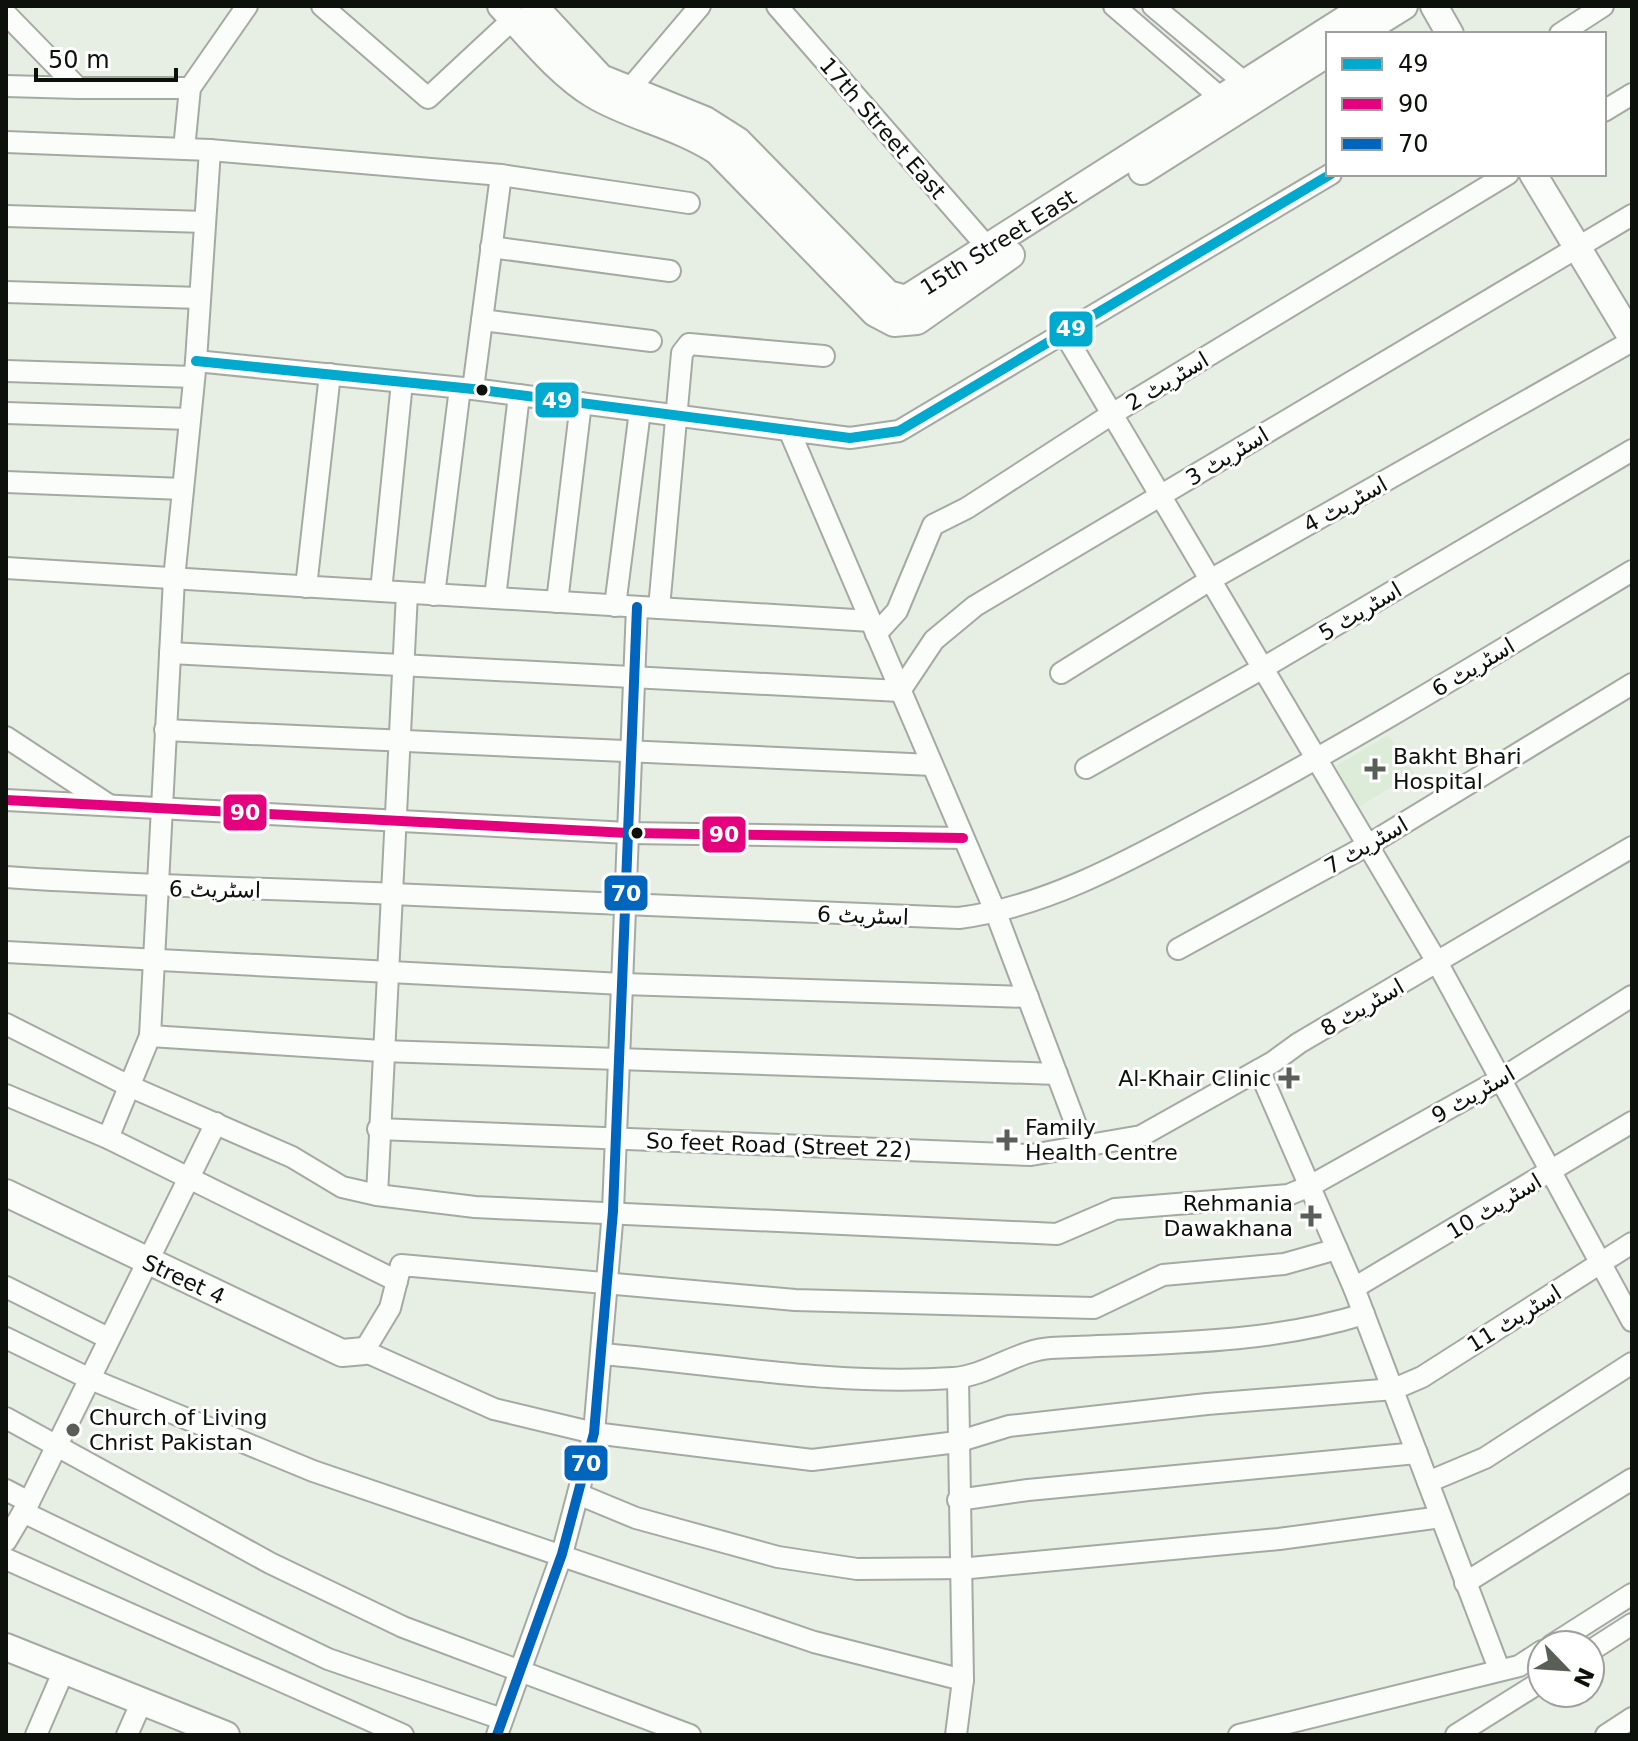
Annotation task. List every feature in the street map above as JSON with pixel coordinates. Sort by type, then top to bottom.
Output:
[{"type":"street","points":[[184,149],[190,88],[247,6]]},
{"type":"street","points":[[322,6],[428,98],[516,10],[574,80],[610,89],[700,6]]},
{"type":"street","name":"17th Street East","points":[[777,6],[989,249]]},
{"type":"street","points":[[1114,6],[1221,98]]},
{"type":"street","points":[[1153,6],[1245,83]]},
{"type":"street","name":"15th Street East","points":[[610,89],[705,120],[738,141],[888,294],[898,299],[913,296],[989,249],[1366,6]]},
{"type":"street","points":[[1362,32],[1404,6]]},
{"type":"street","points":[[1434,6],[1449,32]]},
{"type":"street","points":[[1563,32],[1603,6]]},
{"type":"street","points":[[6,14],[78,88]]},
{"type":"street","name":"15th Street East","points":[[610,89],[717,151],[875,313],[894,323],[917,321],[996,265],[1326,54]]},
{"type":"street","points":[[6,86],[190,88]]},
{"type":"street","points":[[1606,110],[1632,94]]},
{"type":"street","points":[[6,142],[210,150],[501,175],[689,203]]},
{"type":"street","points":[[108,1138],[150,1036],[155,887],[174,579],[195,369],[210,150]]},
{"type":"street","points":[[434,595],[466,389],[482,320],[501,175]]},
{"type":"street","points":[[6,371],[195,369],[330,374],[850,438],[899,431],[1328,176]]},
{"type":"street","name":"اسٹریٹ 2","points":[[873,628],[897,611],[933,525],[967,508],[1112,414],[1505,176]]},
{"type":"street","points":[[1534,176],[1632,340]]},
{"type":"street","name":"اسٹریٹ 3","points":[[900,691],[934,640],[975,606],[1632,215]]},
{"type":"street","points":[[6,216],[205,222]]},
{"type":"street","points":[[491,247],[670,271]]},
{"type":"street","points":[[6,292],[200,298]]},
{"type":"street","points":[[482,320],[651,341]]},
{"type":"street","points":[[1064,333],[1437,962],[1632,1321]]},
{"type":"street","name":"اسٹریٹ 4","points":[[1061,673],[1210,580],[1632,340]]},
{"type":"street","points":[[659,608],[682,353],[689,344],[824,356]]},
{"type":"street","points":[[306,587],[330,374]]},
{"type":"street","points":[[381,591],[402,382]]},
{"type":"street","points":[[495,598],[519,395]]},
{"type":"street","points":[[557,602],[581,403]]},
{"type":"street","points":[[615,606],[640,411]]},
{"type":"street","points":[[6,413],[190,419]]},
{"type":"street","points":[[789,430],[996,913],[1084,1146]]},
{"type":"street","name":"اسٹریٹ 5","points":[[1086,768],[1263,668],[1632,450]]},
{"type":"street","points":[[6,482],[183,489]]},
{"type":"street","points":[[6,568],[659,608],[873,628]]},
{"type":"street","name":"اسٹریٹ 6","points":[[6,877],[155,887],[391,894],[625,906],[959,918],[996,913],[1125,862],[1318,760],[1632,571]]},
{"type":"street","points":[[377,1195],[407,593]]},
{"type":"street","points":[[6,1490],[26,1507],[328,1659],[499,1727],[562,1554],[594,1433],[613,1211],[637,607]]},
{"type":"street","points":[[170,653],[900,691]]},
{"type":"street","name":"اسٹریٹ 7","points":[[1178,949],[1368,845],[1632,684]]},
{"type":"street","points":[[165,730],[932,765]]},
{"type":"street","points":[[6,737],[109,805]]},
{"type":"street","points":[[6,800],[394,823],[628,833],[963,838]]},
{"type":"street","name":"اسٹریٹ 8","points":[[1084,1146],[1141,1136],[1259,1070],[1632,847]]},
{"type":"street","points":[[6,952],[622,984],[1028,997]]},
{"type":"street","name":"اسٹریٹ 9","points":[[6,1024],[129,1086],[292,1157],[342,1187],[377,1195],[475,1207],[1057,1234],[1115,1209],[1288,1195],[1310,1186],[1501,1079],[1632,996]]},
{"type":"street","points":[[150,1036],[382,1051],[1057,1074]]},
{"type":"street","points":[[1259,1070],[1354,1288],[1499,1669]]},
{"type":"street","points":[[6,1095],[108,1138],[397,1281]]},
{"type":"street","name":"اسٹریٹ 10","points":[[1354,1288],[1632,1122]]},
{"type":"street","points":[[6,1541],[26,1507],[145,1261],[216,1123]]},
{"type":"street","name":"So feet Road (Street 22)","points":[[378,1129],[1031,1155],[1084,1146]]},
{"type":"street","name":"Street 4","points":[[6,1193],[342,1353],[364,1351]]},
{"type":"street","name":"اسٹریٹ 11","points":[[1394,1389],[1422,1377],[1632,1243]]},
{"type":"street","points":[[1337,1249],[1284,1264],[1163,1275],[1094,1308],[795,1300],[401,1265],[390,1308],[364,1351],[494,1409],[594,1433],[812,1460],[957,1442],[1009,1426],[1207,1404],[1394,1389]]},
{"type":"street","points":[[6,1287],[108,1338]]},
{"type":"street","points":[[602,1354],[886,1380],[958,1378],[1035,1349],[1187,1341],[1320,1328],[1364,1314]]},
{"type":"street","points":[[6,1338],[88,1378],[313,1471],[814,1642],[963,1680]]},
{"type":"street","points":[[1428,1482],[1485,1458],[1632,1363]]},
{"type":"street","points":[[956,1735],[963,1680],[958,1569],[958,1378]]},
{"type":"street","points":[[6,1418],[270,1563],[403,1627],[690,1735]]},
{"type":"street","points":[[958,1500],[1028,1490],[1417,1453]]},
{"type":"street","points":[[1465,1583],[1632,1479]]},
{"type":"street","points":[[578,1494],[636,1518],[778,1557],[857,1569],[958,1569],[1279,1539],[1441,1517]]},
{"type":"street","points":[[6,1559],[403,1735]]},
{"type":"street","points":[[1577,1629],[1632,1594]]},
{"type":"street","points":[[1606,1641],[1632,1624]]},
{"type":"street","points":[[6,1647],[222,1734]]},
{"type":"street","points":[[1239,1735],[1519,1666],[1526,1661]]},
{"type":"street","points":[[36,1735],[64,1670]]},
{"type":"street","points":[[1456,1735],[1526,1691]]},
{"type":"street","points":[[127,1735],[142,1701]]},
{"type":"street","points":[[1606,1735],[1632,1718]]},
{"type":"shaded area","name":"Bakht Bhari Hospital","points":[[1388,735],[1414,773],[1359,807],[1336,766]]},
{"type":"transit line","name":"49","points":[[196,361],[473,389],[850,438],[899,431],[1328,176]]},
{"type":"transit line","name":"70","points":[[497,1735],[562,1554],[594,1433],[613,1211],[637,607]]},
{"type":"transit line","name":"90","points":[[6,800],[628,833],[963,838]]},
{"type":"place","name":"Bakht Bhari Hospital","points":[[1375,769]]},
{"type":"place","name":"Al-Khair Clinic","points":[[1289,1078]]},
{"type":"place","name":"Family Health Centre","points":[[1007,1140]]},
{"type":"place","name":"Rehmania Dawakhana","points":[[1311,1216]]},
{"type":"place","name":"Church of Living Christ Pakistan","points":[[73,1430]]}]
